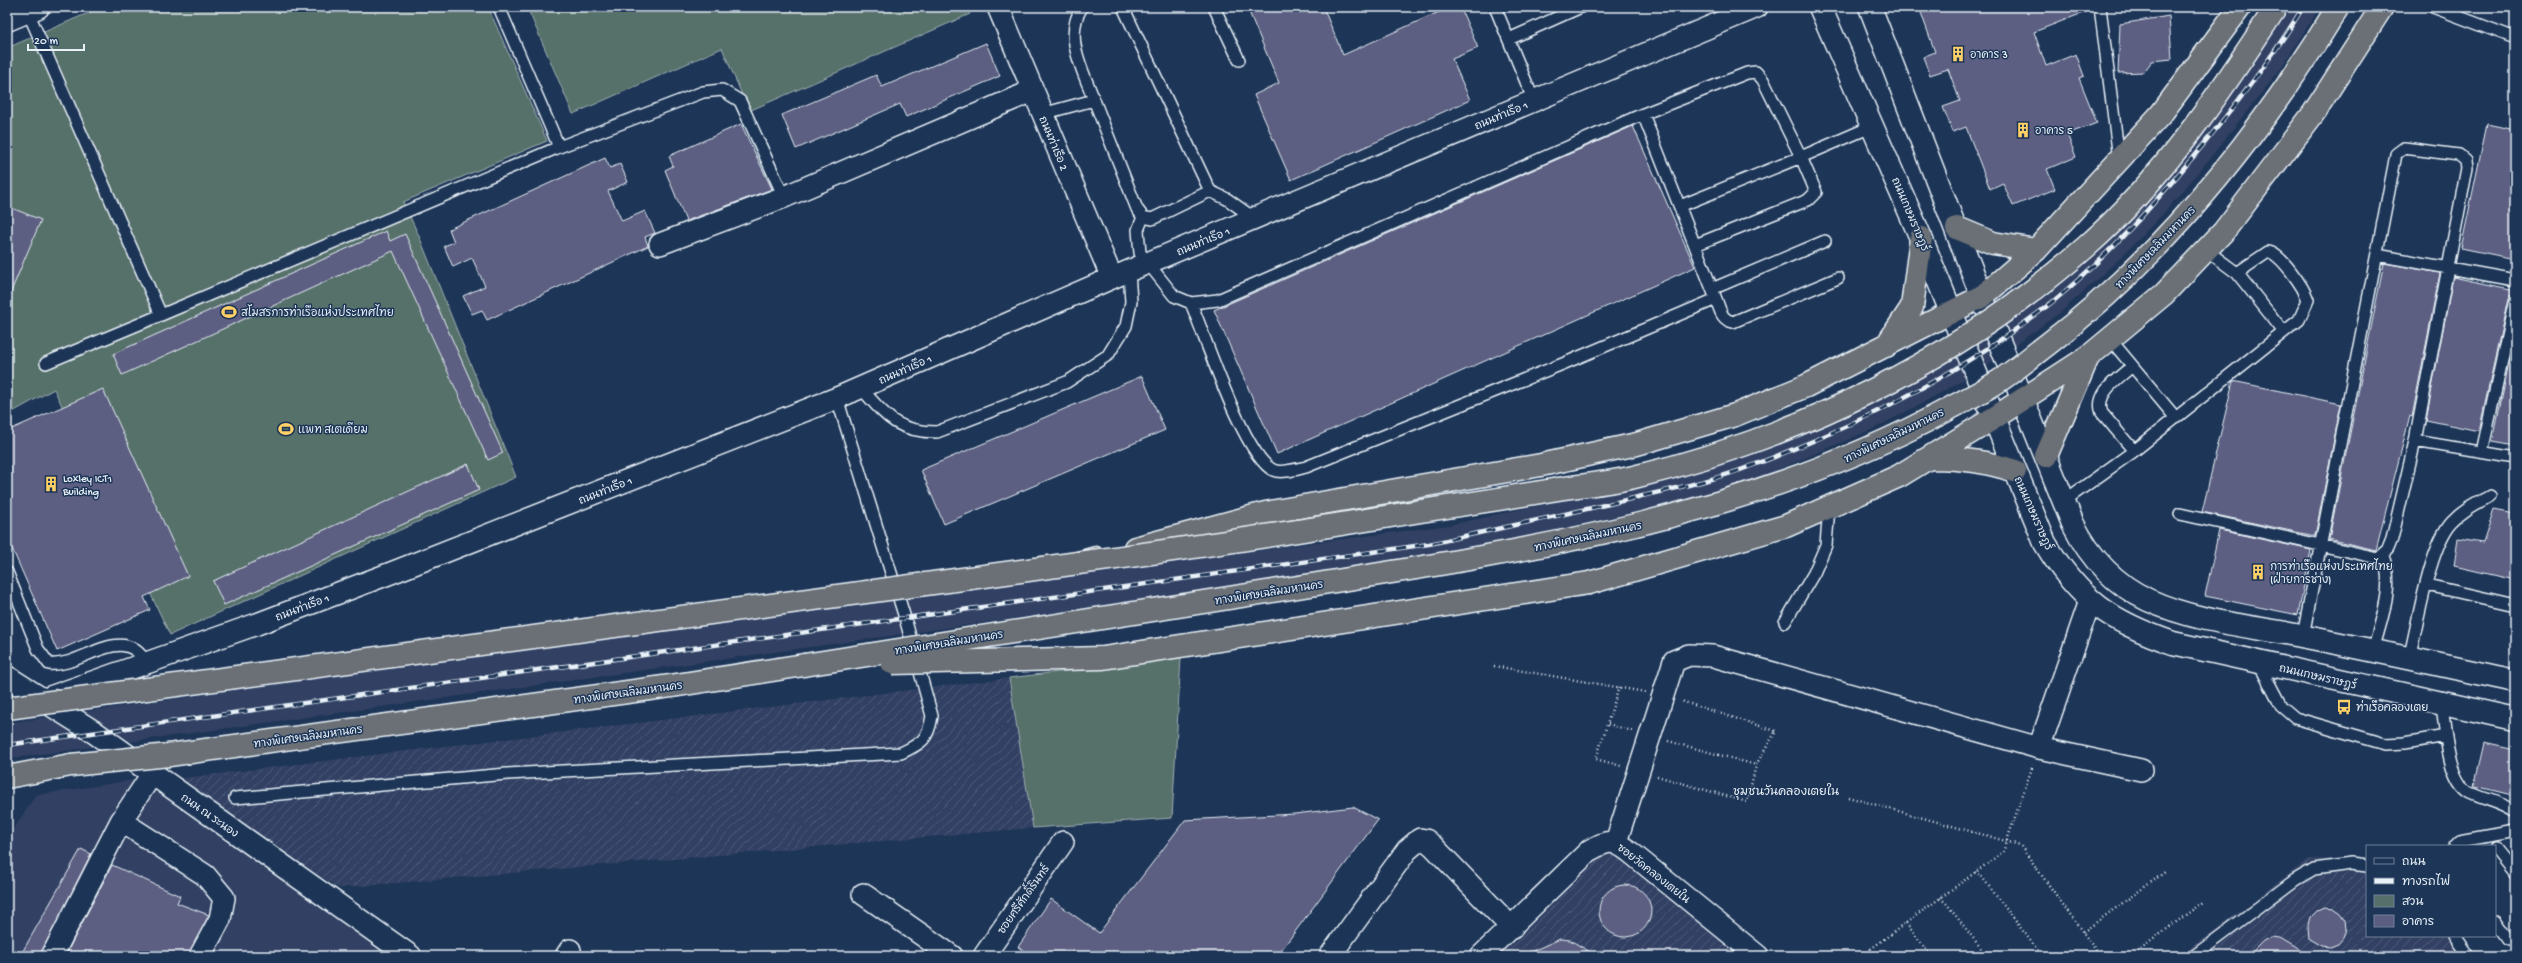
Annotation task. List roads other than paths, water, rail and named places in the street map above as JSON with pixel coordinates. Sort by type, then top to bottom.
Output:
[{"type":"highway","points":[[1078,563],[1265,513],[1541,465],[1637,444],[1735,416],[1806,386],[1952,314],[1983,296],[2036,250],[2161,114],[2240,7]]},
{"type":"highway","points":[[7,708],[1210,545],[1631,478],[1735,449],[1842,406],[1911,371],[1975,333],[2089,245],[2144,187],[2188,134],[2230,78],[2276,7]]},
{"type":"highway","name":"ทางพิเศษเฉลิมมหานคร","points":[[7,772],[71,764],[177,754],[671,686],[1498,555],[1630,528],[1737,499],[1853,457],[1922,424],[1999,382],[2120,284],[2177,227],[2234,160],[2286,88],[2338,7]]},
{"type":"highway","points":[[804,665],[1103,658],[1589,583],[1786,526],[1899,476],[1931,458],[2088,357],[2164,294],[2224,231],[2313,114],[2382,7]]},
{"type":"highway","points":[[1957,228],[1993,243],[2036,250]]},
{"type":"highway","points":[[1886,346],[1912,307],[1922,238]]},
{"type":"highway","points":[[2046,456],[2088,357]]},
{"type":"highway","points":[[1931,458],[1967,458],[1994,463],[2015,471]]},
{"type":"highway","points":[[7,776],[71,764]]},
{"type":"street","name":"ถนนท่าเรือ 2","points":[[998,7],[1042,114],[1120,275]]},
{"type":"street","name":"ถนนท่าเรือ 1","points":[[41,700],[147,664],[540,516],[837,398],[1148,263],[1757,7]]},
{"type":"street","name":"ถนนเกษมราษฎร์","points":[[1820,7],[1922,238],[2045,543],[2058,565],[2090,601],[2115,619],[2142,632],[2173,643],[2515,719]]},
{"type":"street","points":[[1870,7],[2023,400],[2064,501],[2085,547],[2104,571],[2148,600],[2199,617],[2373,650],[2515,682]]},
{"type":"street","points":[[7,20],[33,9]]},
{"type":"street","points":[[660,244],[784,198],[1032,91]]},
{"type":"street","points":[[2039,748],[2090,601]]},
{"type":"street","points":[[1616,842],[1674,661],[1689,655],[1713,656],[2039,748],[2141,770]]},
{"type":"street","name":"ถนน ณ ระนอง","points":[[7,677],[41,700],[94,732],[410,956]]},
{"type":"street","points":[[52,956],[121,821],[152,774]]},
{"type":"street","points":[[121,821],[205,874],[224,898],[220,919],[200,956]]},
{"type":"street","points":[[1330,956],[1407,850],[1420,839],[1426,840],[1433,846],[1512,928]]},
{"type":"street","name":"ซอยศรีศักดิ์รินทร์","points":[[984,956],[1063,842]]},
{"type":"street","name":"ซอยวัดคลองเตยใน","points":[[1481,956],[1512,928],[1590,850],[1607,842],[1616,842],[1758,956]]},
{"type":"street","points":[[863,894],[952,956]]},
{"type":"lane","points":[[499,7],[559,147]]},
{"type":"lane","points":[[1082,7],[1073,32],[1074,49],[1136,209],[1143,216],[1152,219],[1210,191]]},
{"type":"lane","points":[[1123,7],[1210,191],[1227,199],[1255,219]]},
{"type":"lane","points":[[1214,7],[1239,60]]},
{"type":"lane","points":[[1495,7],[1534,101]]},
{"type":"lane","points":[[1509,40],[1581,7]]},
{"type":"lane","points":[[2100,7],[2120,159]]},
{"type":"lane","points":[[2433,7],[2515,38]]},
{"type":"lane","points":[[33,9],[161,315]]},
{"type":"lane","points":[[1143,216],[1138,230],[1140,253],[1174,296],[1192,303],[1218,300],[1644,114],[1756,72],[1763,80],[1801,156],[1816,192],[1813,197],[1694,245]]},
{"type":"lane","points":[[46,363],[559,147],[703,92],[722,90],[740,101],[784,198]]},
{"type":"lane","points":[[1042,114],[1094,100]]},
{"type":"lane","points":[[1644,114],[1722,316],[1727,321],[1733,322],[1838,278]]},
{"type":"lane","points":[[1680,206],[1873,126]]},
{"type":"lane","points":[[2303,636],[2396,154],[2404,148],[2419,148],[2459,155],[2466,161],[2467,168],[2415,441],[2392,539],[2383,556],[2389,572],[2389,588],[2373,650]]},
{"type":"lane","points":[[1192,303],[1241,425],[1259,459],[1273,470],[1288,470],[1321,461],[1714,294],[1825,241]]},
{"type":"lane","points":[[2206,250],[2237,273],[2284,332]]},
{"type":"lane","points":[[2064,501],[2134,450],[2299,320],[2308,300],[2305,291],[2277,255],[2268,252],[2237,273]]},
{"type":"lane","points":[[2377,255],[2515,280]]},
{"type":"lane","points":[[861,388],[892,422],[919,432],[937,432],[1067,382],[1108,355],[1126,326],[1131,302],[1120,275]]},
{"type":"lane","points":[[2482,452],[2515,300]]},
{"type":"lane","points":[[2110,339],[2175,417]]},
{"type":"lane","points":[[2132,366],[2106,391],[2100,400],[2100,407],[2102,413],[2134,450]]},
{"type":"lane","points":[[234,798],[507,774],[901,753],[919,744],[930,733],[932,716],[905,618],[837,398]]},
{"type":"lane","points":[[2415,441],[2515,458]]},
{"type":"lane","points":[[2409,659],[2433,562],[2451,523],[2464,511],[2490,496]]},
{"type":"lane","points":[[1785,622],[1814,573],[1826,545],[1829,508]]},
{"type":"lane","points":[[2180,514],[2372,558],[2383,556]]},
{"type":"lane","points":[[7,572],[38,649],[49,664],[61,665],[104,647],[121,644],[143,656],[147,664]]},
{"type":"lane","points":[[2427,585],[2515,605]]},
{"type":"lane","points":[[2258,662],[2281,706],[2295,718],[2385,744],[2405,743],[2446,736]]},
{"type":"lane","points":[[2442,704],[2446,736],[2453,771],[2468,792],[2506,806],[2515,812]]},
{"type":"lane","points":[[2456,845],[2460,841],[2515,831]]},
{"type":"lane","points":[[2486,836],[2493,845]]},
{"type":"lane","points":[[2496,849],[2515,873]]},
{"type":"lane","points":[[2194,956],[2294,880],[2314,869],[2351,864],[2366,866]]},
{"type":"lane","points":[[2496,922],[2508,939],[2515,939]]},
{"type":"lane","points":[[2455,937],[2468,956]]},
{"type":"railway","points":[[7,745],[1429,544],[1612,503],[1724,475],[1751,466],[1830,434],[1907,396],[1945,375],[1981,352],[2051,303],[2112,248],[2168,187],[2256,78],[2303,7]]},
{"type":"place","name":"อาคาร 3","points":[[1958,54]]},
{"type":"place","name":"อาคาร 5","points":[[2023,130]]},
{"type":"place","name":"สโมสรการท่าเรือแห่งประเทศไทย","points":[[229,312]]},
{"type":"place","name":"แพท สเตเดียม","points":[[286,429]]},
{"type":"place","name":"Loxley ICT1 Building","points":[[51,484]]},
{"type":"place","name":"การท่าเรือแห่งประเทศไทย (ฝ่ายการช่าง)","points":[[2258,572]]},
{"type":"place","name":"ท่าเรือคลองเตย","points":[[2344,707]]},
{"type":"district","name":"ชุมชนวันคลองเตยใน","points":[[1786,791]]}]
